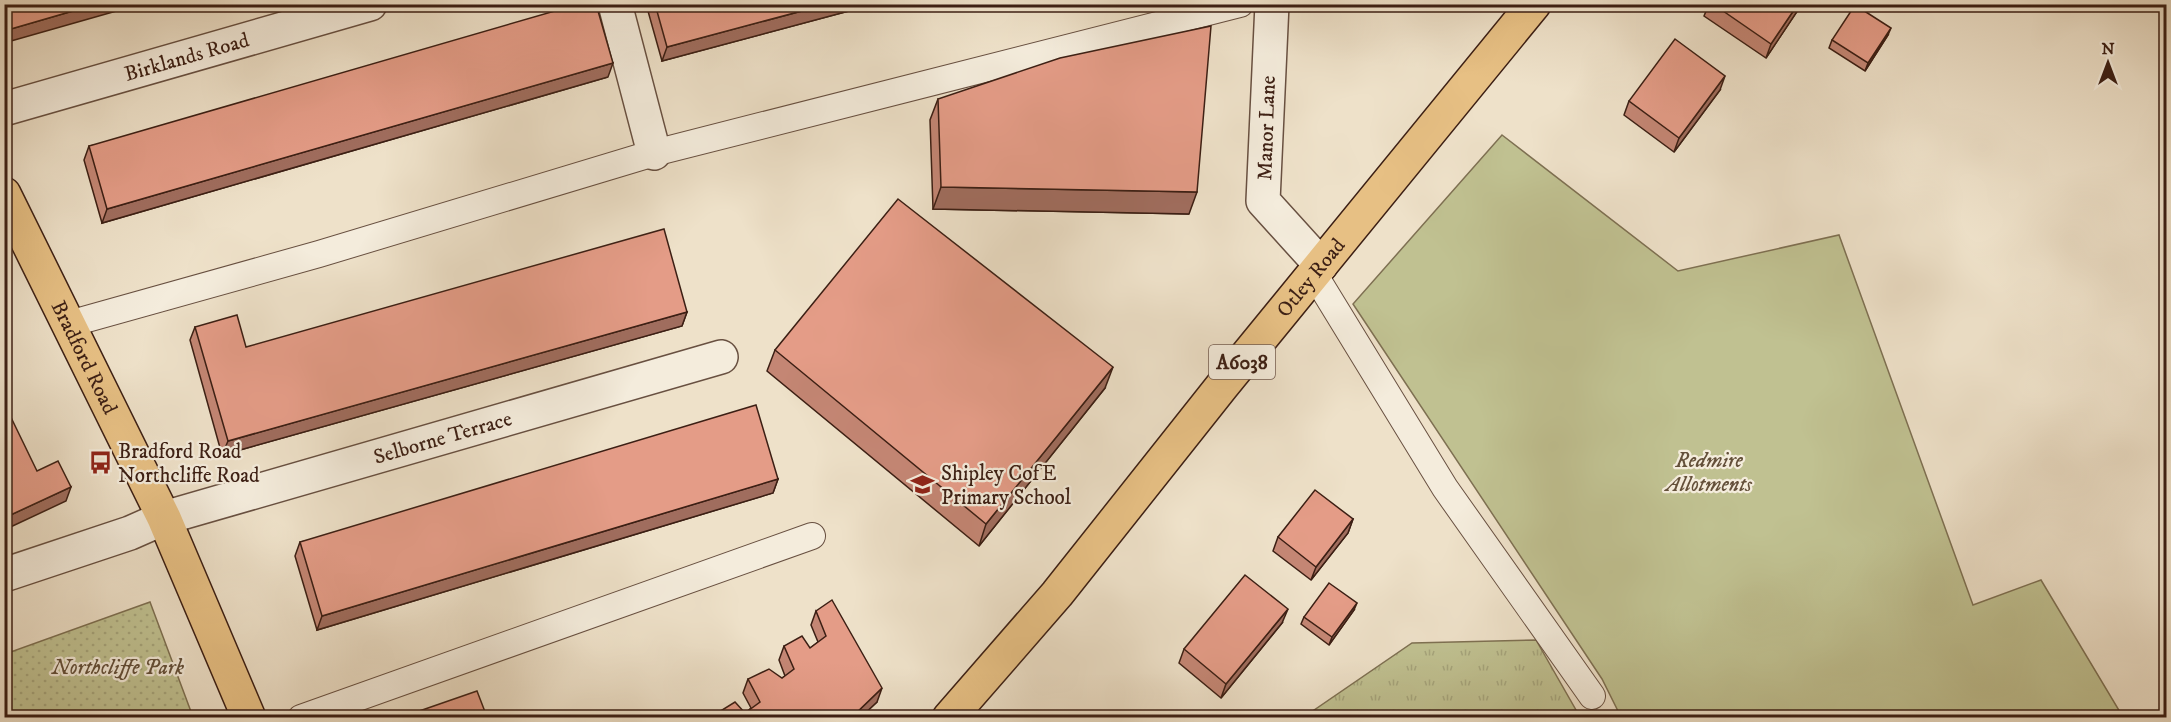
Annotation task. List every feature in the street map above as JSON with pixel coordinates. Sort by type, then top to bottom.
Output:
[{"type":"main road","name":"Otley Road","points":[[949,717],[1058,594],[1534,4]]},
{"type":"main road","name":"Bradford Road","points":[[4,194],[164,518],[249,717]]},
{"type":"street","name":"Birklands Road","points":[[4,109],[370,4]]},
{"type":"street","points":[[615,4],[654,153]]},
{"type":"street","name":"Manor Lane","points":[[1272,4],[1263,201],[1318,269]]},
{"type":"street","name":"Selborne Terrace","points":[[4,575],[130,533],[164,518],[721,357]]},
{"type":"lane","points":[[69,324],[319,254],[654,153],[1240,4]]},
{"type":"lane","points":[[1318,269],[1445,488],[1592,696]]},
{"type":"lane","points":[[301,717],[812,536]]},
{"type":"green space","name":"Redmire Allotments","points":[[1502,135],[1678,271],[1839,235],[1973,605],[2041,580],[2123,717],[1621,717],[1602,679],[1353,304]]},
{"type":"green space","name":"Northcliffe Park","points":[[150,602],[193,717],[5,717],[5,654]]},
{"type":"green space","points":[[1536,640],[1580,717],[1304,717],[1412,643]]},
{"type":"building","points":[[4,4],[97,4],[4,31]]},
{"type":"building","points":[[579,4],[596,4],[613,63],[107,209],[89,146]]},
{"type":"building","points":[[655,4],[828,4],[667,47]]},
{"type":"building","points":[[1713,4],[1798,4],[1771,44]]},
{"type":"building","points":[[1855,5],[1891,28],[1868,63],[1832,40]]},
{"type":"building","points":[[1211,26],[1197,192],[941,187],[938,99],[1060,58]]},
{"type":"building","points":[[1675,39],[1725,76],[1679,138],[1629,101]]},
{"type":"building","points":[[898,199],[1113,367],[986,524],[775,350]]},
{"type":"building","points":[[664,229],[687,312],[228,441],[195,327],[237,315],[246,347]]},
{"type":"building","points":[[4,403],[37,471],[58,461],[71,487],[4,518]]},
{"type":"building","points":[[756,405],[778,479],[322,616],[300,542]]},
{"type":"building","points":[[1315,490],[1353,519],[1316,567],[1278,537]]},
{"type":"building","points":[[1245,575],[1288,609],[1226,684],[1184,649]]},
{"type":"building","points":[[1329,583],[1357,603],[1332,637],[1304,617]]},
{"type":"building","points":[[832,600],[882,688],[852,717],[715,717],[714,715],[735,702],[745,713],[760,702],[748,679],[769,669],[782,678],[794,669],[784,646],[802,636],[810,648],[826,636],[816,611]]},
{"type":"building","points":[[477,691],[487,717],[402,717]]},
{"type":"place","name":"Bradford Road Northcliffe Road","points":[[100,463]]},
{"type":"place","name":"Shipley CofE Primary School","points":[[923,485]]}]
